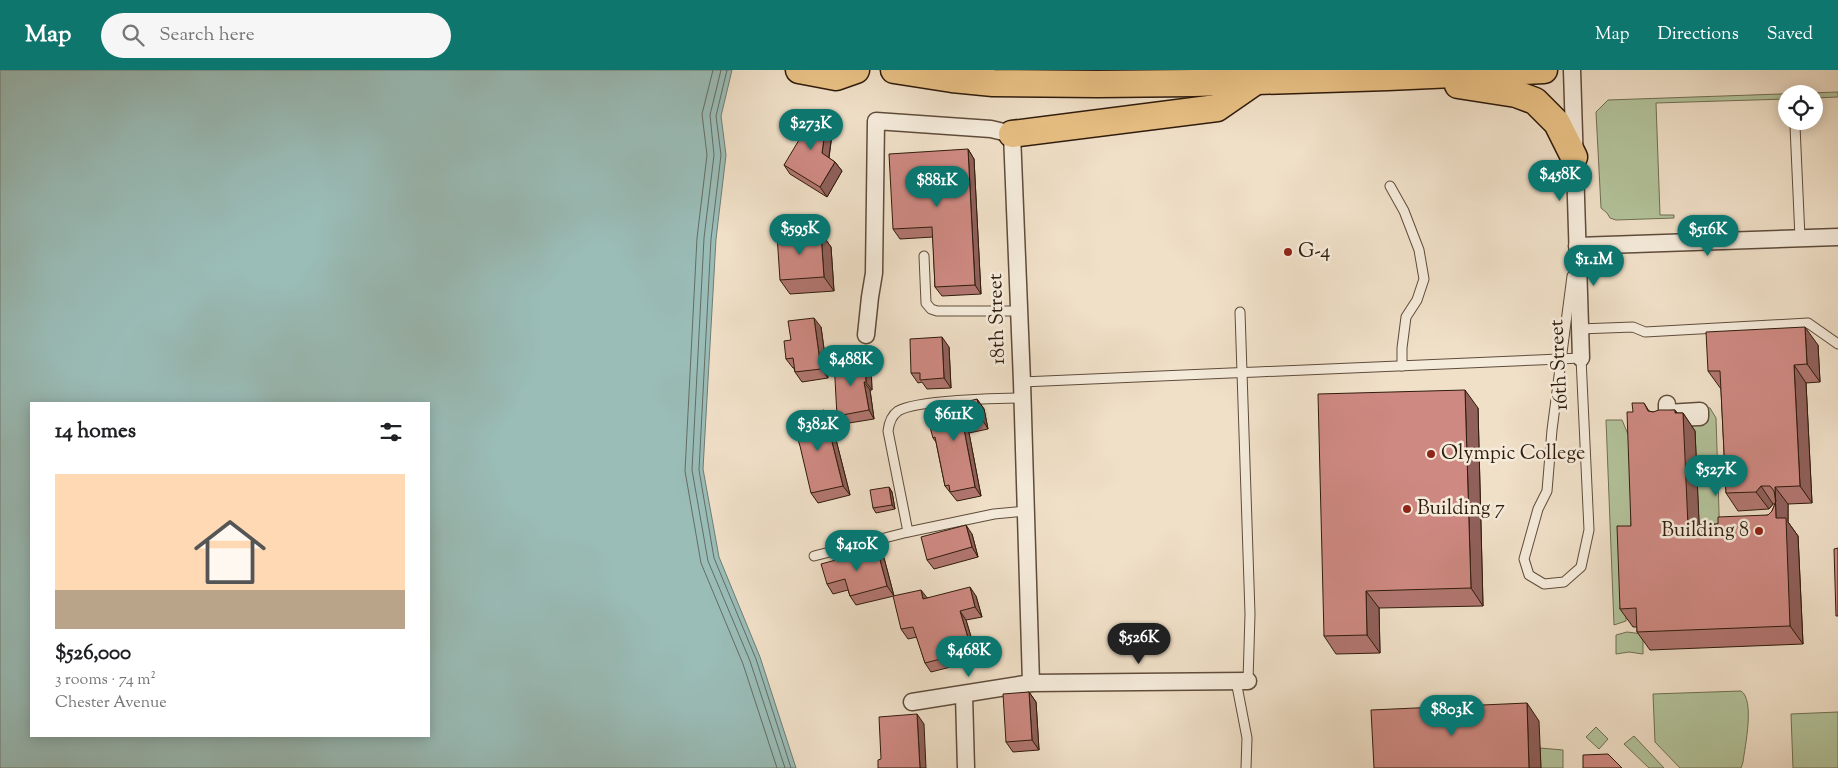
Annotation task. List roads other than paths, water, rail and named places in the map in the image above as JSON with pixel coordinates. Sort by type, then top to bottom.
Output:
[{"type":"main road","points":[[799,70],[836,77],[856,70]]},
{"type":"main road","points":[[894,70],[993,83],[1180,77],[1256,81],[1350,74],[1438,75],[1544,70]]},
{"type":"main road","points":[[1438,75],[1444,82],[1516,94],[1535,101],[1557,123],[1574,157]]},
{"type":"main road","points":[[1012,134],[1217,108],[1256,81]]},
{"type":"street","name":"16th Street","points":[[1572,70],[1580,358]]},
{"type":"street","points":[[866,335],[874,273],[876,121],[991,129],[1012,134]]},
{"type":"street","name":"18th Street","points":[[1012,134],[1031,683]]},
{"type":"street","points":[[1577,246],[1838,237]]},
{"type":"street","points":[[912,702],[1031,683],[1242,681]]},
{"type":"street","points":[[964,695],[966,768]]},
{"type":"lane","points":[[1796,130],[1800,238]]},
{"type":"lane","points":[[1390,186],[1404,211],[1416,242],[1424,279],[1417,300],[1406,317],[1402,366]]},
{"type":"lane","points":[[1561,359],[1577,246]]},
{"type":"lane","points":[[924,256],[926,303],[931,309],[937,311],[1019,311]]},
{"type":"lane","points":[[1240,312],[1250,614],[1242,681],[1246,768]]},
{"type":"lane","points":[[1580,329],[1633,327],[1645,332],[1808,323],[1838,344]]},
{"type":"lane","points":[[908,532],[888,431],[893,416],[908,407],[992,398],[1022,390],[1243,372],[1580,358]]},
{"type":"lane","name":"16th Street","points":[[1561,359],[1547,491],[1533,524],[1524,559],[1529,575],[1544,584],[1564,582],[1581,567],[1589,530],[1580,358]]},
{"type":"lane","points":[[814,556],[908,532],[994,514],[1026,510]]},
{"type":"water","points":[[0,70],[732,70],[721,116],[726,155],[716,239],[703,469],[719,557],[760,657],[796,768],[0,768]]},
{"type":"place","name":"G-4","points":[[1288,252]]},
{"type":"place","name":"Olympic College","points":[[1431,454]]},
{"type":"place","name":"Building 7","points":[[1407,509]]},
{"type":"place","name":"Building 8","points":[[1759,531]]}]
